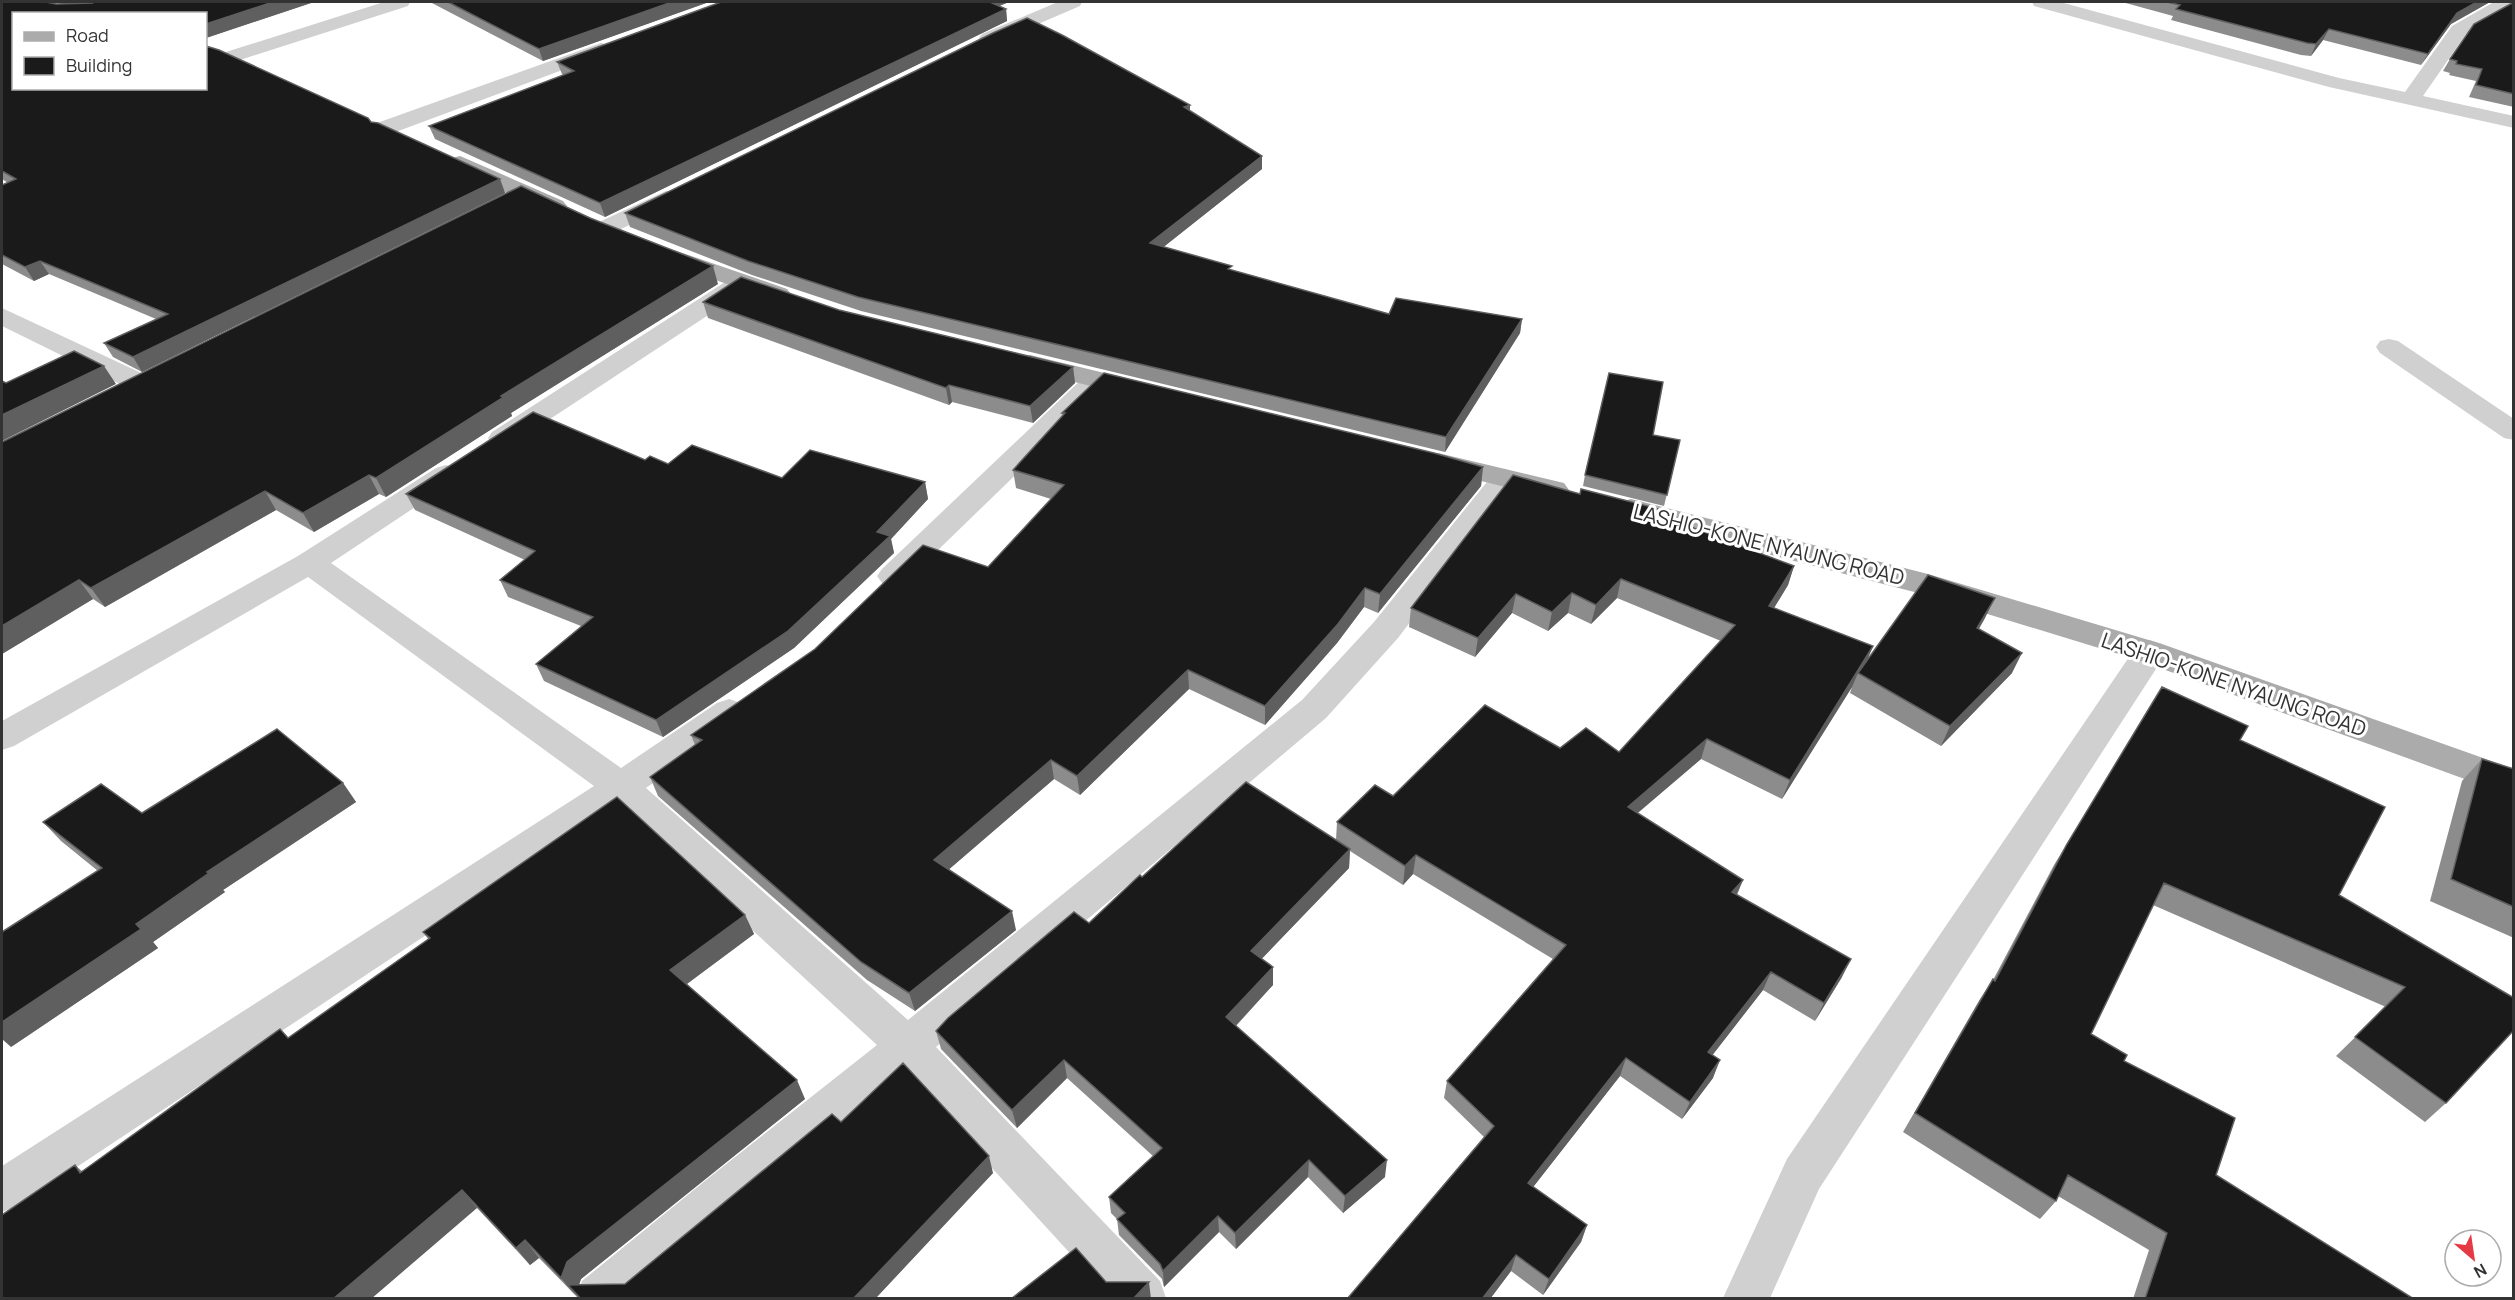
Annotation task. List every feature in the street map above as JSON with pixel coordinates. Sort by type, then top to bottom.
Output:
[{"type":"main road","points":[[207,48],[263,71]]},
{"type":"main road","points":[[375,123],[588,221],[742,282],[797,300]]},
{"type":"main road","points":[[1008,358],[1167,397]]},
{"type":"main road","points":[[1412,455],[1574,495]]},
{"type":"main road","name":"LASHIO-KONE NYAUNG ROAD","points":[[1608,504],[1928,585],[2150,652],[2514,783]]},
{"type":"street","points":[[233,57],[401,2]]},
{"type":"street","points":[[966,49],[1073,2]]},
{"type":"street","points":[[2040,2],[2102,17],[2336,83],[2514,122]]},
{"type":"street","points":[[2411,98],[2459,30],[2507,2]]},
{"type":"street","points":[[2102,17],[2130,5]]},
{"type":"street","points":[[375,123],[619,42]]},
{"type":"street","points":[[588,221],[688,188]]},
{"type":"street","points":[[492,209],[524,193]]},
{"type":"street","points":[[2,737],[309,563],[742,282]]},
{"type":"street","points":[[2,316],[152,378],[112,399]]},
{"type":"street","points":[[2389,347],[2514,432]]},
{"type":"street","points":[[867,601],[1098,380]]},
{"type":"street","points":[[599,1299],[722,1195],[907,1046],[1314,709],[1386,630],[1505,478]]},
{"type":"street","points":[[309,563],[621,787],[907,1046],[1143,1299]]},
{"type":"street","points":[[1746,1299],[1803,1174],[2150,652]]},
{"type":"street","points":[[2,1191],[621,787],[759,692]]},
{"type":"building","points":[[2,2],[56,4],[273,2],[207,24],[207,12],[12,12],[12,90],[207,90],[207,46],[500,179],[133,357],[104,343],[168,314],[40,261],[25,267],[2,255],[2,185],[16,179],[2,171]]},
{"type":"building","points":[[448,2],[672,2],[539,49]]},
{"type":"building","points":[[721,2],[990,2],[1006,9],[600,203],[429,126],[574,71],[557,62]]},
{"type":"building","points":[[2167,2],[2477,2],[2457,13],[2428,54],[2329,29],[2316,44],[2307,43],[2176,9],[2180,5]]},
{"type":"building","points":[[2514,2],[2514,94],[2476,85],[2482,69],[2456,64],[2457,61],[2450,59],[2474,24]]},
{"type":"building","points":[[1027,18],[1190,105],[1184,107],[1262,156],[1150,243],[1232,266],[1228,269],[1389,314],[1396,298],[1522,319],[1446,437],[858,297],[748,261],[625,213]]},
{"type":"building","points":[[521,186],[590,218],[713,266],[501,396],[504,397],[376,478],[369,475],[303,513],[265,491],[91,588],[79,580],[2,626],[2,442]]},
{"type":"building","points":[[741,277],[839,310],[1073,367],[1030,406],[949,385],[946,388],[703,302]]},
{"type":"building","points":[[74,351],[104,366],[2,415],[2,381],[6,383]]},
{"type":"building","points":[[1104,373],[1483,467],[1380,594],[1365,588],[1338,624],[1265,706],[1188,670],[1077,776],[1051,760],[934,860],[1012,911],[909,993],[861,962],[650,777],[702,740],[691,735],[815,649],[923,545],[988,567],[1064,485],[1013,470],[1065,413],[1062,413]]},
{"type":"building","points":[[1609,373],[1663,382],[1653,435],[1680,440],[1667,495],[1585,475]]},
{"type":"building","points":[[533,412],[645,460],[650,456],[668,464],[692,445],[782,478],[810,450],[925,482],[877,532],[890,536],[788,631],[656,720],[536,664],[593,617],[500,580],[535,551],[406,494]]},
{"type":"building","points":[[1513,475],[1580,494],[1581,489],[1663,510],[1662,516],[1794,566],[1769,606],[1873,646],[1790,780],[1707,739],[1628,807],[1743,880],[1732,892],[1851,959],[1824,1003],[1771,972],[1708,1052],[1720,1060],[1690,1102],[1626,1058],[1528,1183],[1587,1225],[1549,1279],[1516,1255],[1482,1299],[1347,1299],[1494,1126],[1447,1081],[1566,945],[1416,855],[1405,866],[1337,822],[1375,785],[1393,796],[1485,705],[1560,748],[1586,728],[1619,752],[1735,625],[1621,579],[1596,605],[1572,593],[1552,612],[1516,594],[1478,638],[1411,608]]},
{"type":"building","points":[[1928,575],[1995,598],[1977,628],[2022,653],[1950,726],[1858,673]]},
{"type":"building","points":[[2162,687],[2248,726],[2240,740],[2385,807],[2339,895],[2514,998],[2514,1030],[2446,1103],[2355,1037],[2405,987],[2164,883],[2091,1034],[2127,1055],[2124,1061],[2235,1118],[2216,1175],[2414,1299],[2145,1299],[2167,1233],[2068,1175],[2056,1201],[1915,1113],[1993,979],[1995,981],[2067,844]]},
{"type":"building","points":[[277,729],[343,783],[207,872],[209,873],[136,924],[141,929],[2,1022],[2,932],[102,868],[43,822],[101,784],[142,813]]},
{"type":"building","points":[[2482,759],[2514,769],[2514,907],[2451,879]]},
{"type":"building","points":[[1246,782],[1350,849],[1251,951],[1273,967],[1226,1017],[1387,1160],[1345,1196],[1309,1160],[1235,1233],[1218,1216],[1163,1271],[1160,1264],[1117,1219],[1125,1213],[1109,1197],[1162,1148],[1064,1060],[1012,1110],[936,1031],[948,1018],[1074,912],[1089,923]]},
{"type":"building","points":[[617,797],[745,915],[670,970],[797,1080],[567,1262],[561,1278],[525,1240],[516,1248],[462,1190],[333,1299],[2,1299],[2,1215],[75,1165],[80,1173],[280,1029],[288,1038],[430,938],[423,932]]},
{"type":"building","points":[[903,1063],[989,1156],[853,1299],[581,1299],[568,1285],[625,1284],[832,1114],[841,1122]]},
{"type":"building","points":[[1076,1248],[1106,1282],[1149,1282],[1133,1299],[1011,1299]]}]
